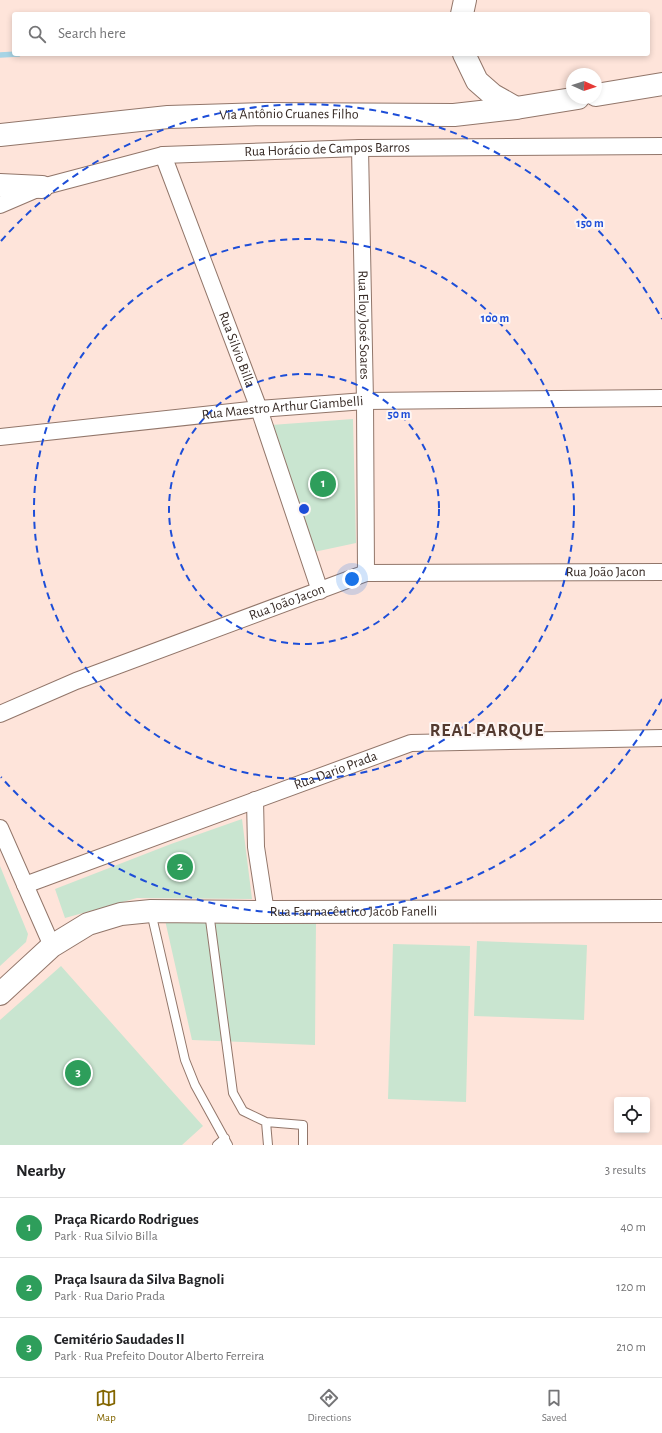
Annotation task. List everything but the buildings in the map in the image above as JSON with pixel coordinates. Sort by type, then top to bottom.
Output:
[{"type":"main road","points":[[462,12],[465,0]]},
{"type":"main road","points":[[465,56],[477,81],[493,95],[516,108]]},
{"type":"main road","points":[[602,94],[662,84]]},
{"type":"main road","name":"Via Antônio Cruanes Filho","points":[[0,135],[168,117],[265,114],[454,115],[516,108],[566,100]]},
{"type":"main road","points":[[0,185],[42,187]]},
{"type":"main road","name":"Rua Farmacêutico Jacob Fanelli","points":[[0,994],[52,946],[88,924],[121,914],[151,911],[662,911]]},
{"type":"street","name":"Rua Horácio de Campos Barros","points":[[0,205],[42,187],[163,155],[360,148],[662,146]]},
{"type":"street","name":"Rua Eloy José Soares","points":[[360,148],[365,401],[366,573]]},
{"type":"street","name":"Rua Silvio Billa","points":[[163,155],[259,409],[320,591]]},
{"type":"street","name":"Rua Maestro Arthur Giambelli","points":[[0,437],[259,409],[365,401],[662,398]]},
{"type":"street","name":"Rua João Jacon","points":[[0,714],[76,681],[366,573],[662,572]]},
{"type":"street","name":"Rua Dario Prada","points":[[25,885],[411,743],[662,738]]},
{"type":"street","points":[[256,800],[256,847],[266,912]]},
{"type":"street","points":[[0,828],[52,946]]},
{"type":"lane","points":[[151,911],[185,1060],[195,1085],[227,1141],[217,1145]]},
{"type":"lane","points":[[209,911],[233,1093],[243,1111],[266,1122],[303,1125],[303,1145]]},
{"type":"lane","points":[[266,1122],[268,1145]]},
{"type":"green space","points":[[353,419],[356,543],[314,552],[271,425]]},
{"type":"green space","points":[[242,819],[252,899],[137,898],[65,918],[55,889],[171,844]]},
{"type":"green space","points":[[0,866],[28,934],[26,942],[0,966]]},
{"type":"green space","points":[[165,920],[316,921],[315,1045],[192,1040]]},
{"type":"green space","points":[[477,941],[587,945],[584,1020],[474,1016]]},
{"type":"green space","points":[[393,944],[470,946],[466,1102],[388,1099]]},
{"type":"green space","points":[[61,966],[203,1126],[182,1145],[0,1145],[0,1020]]},
{"type":"waterway","points":[[0,55],[12,54]]},
{"type":"place","name":"Praça Ricardo Rodrigues","points":[[323,484]]},
{"type":"place","name":"Praça Isaura da Silva Bagnoli","points":[[180,867]]},
{"type":"place","name":"Cemitério Saudades II","points":[[78,1073]]},
{"type":"district","name":"REAL PARQUE","points":[[487,731]]}]
